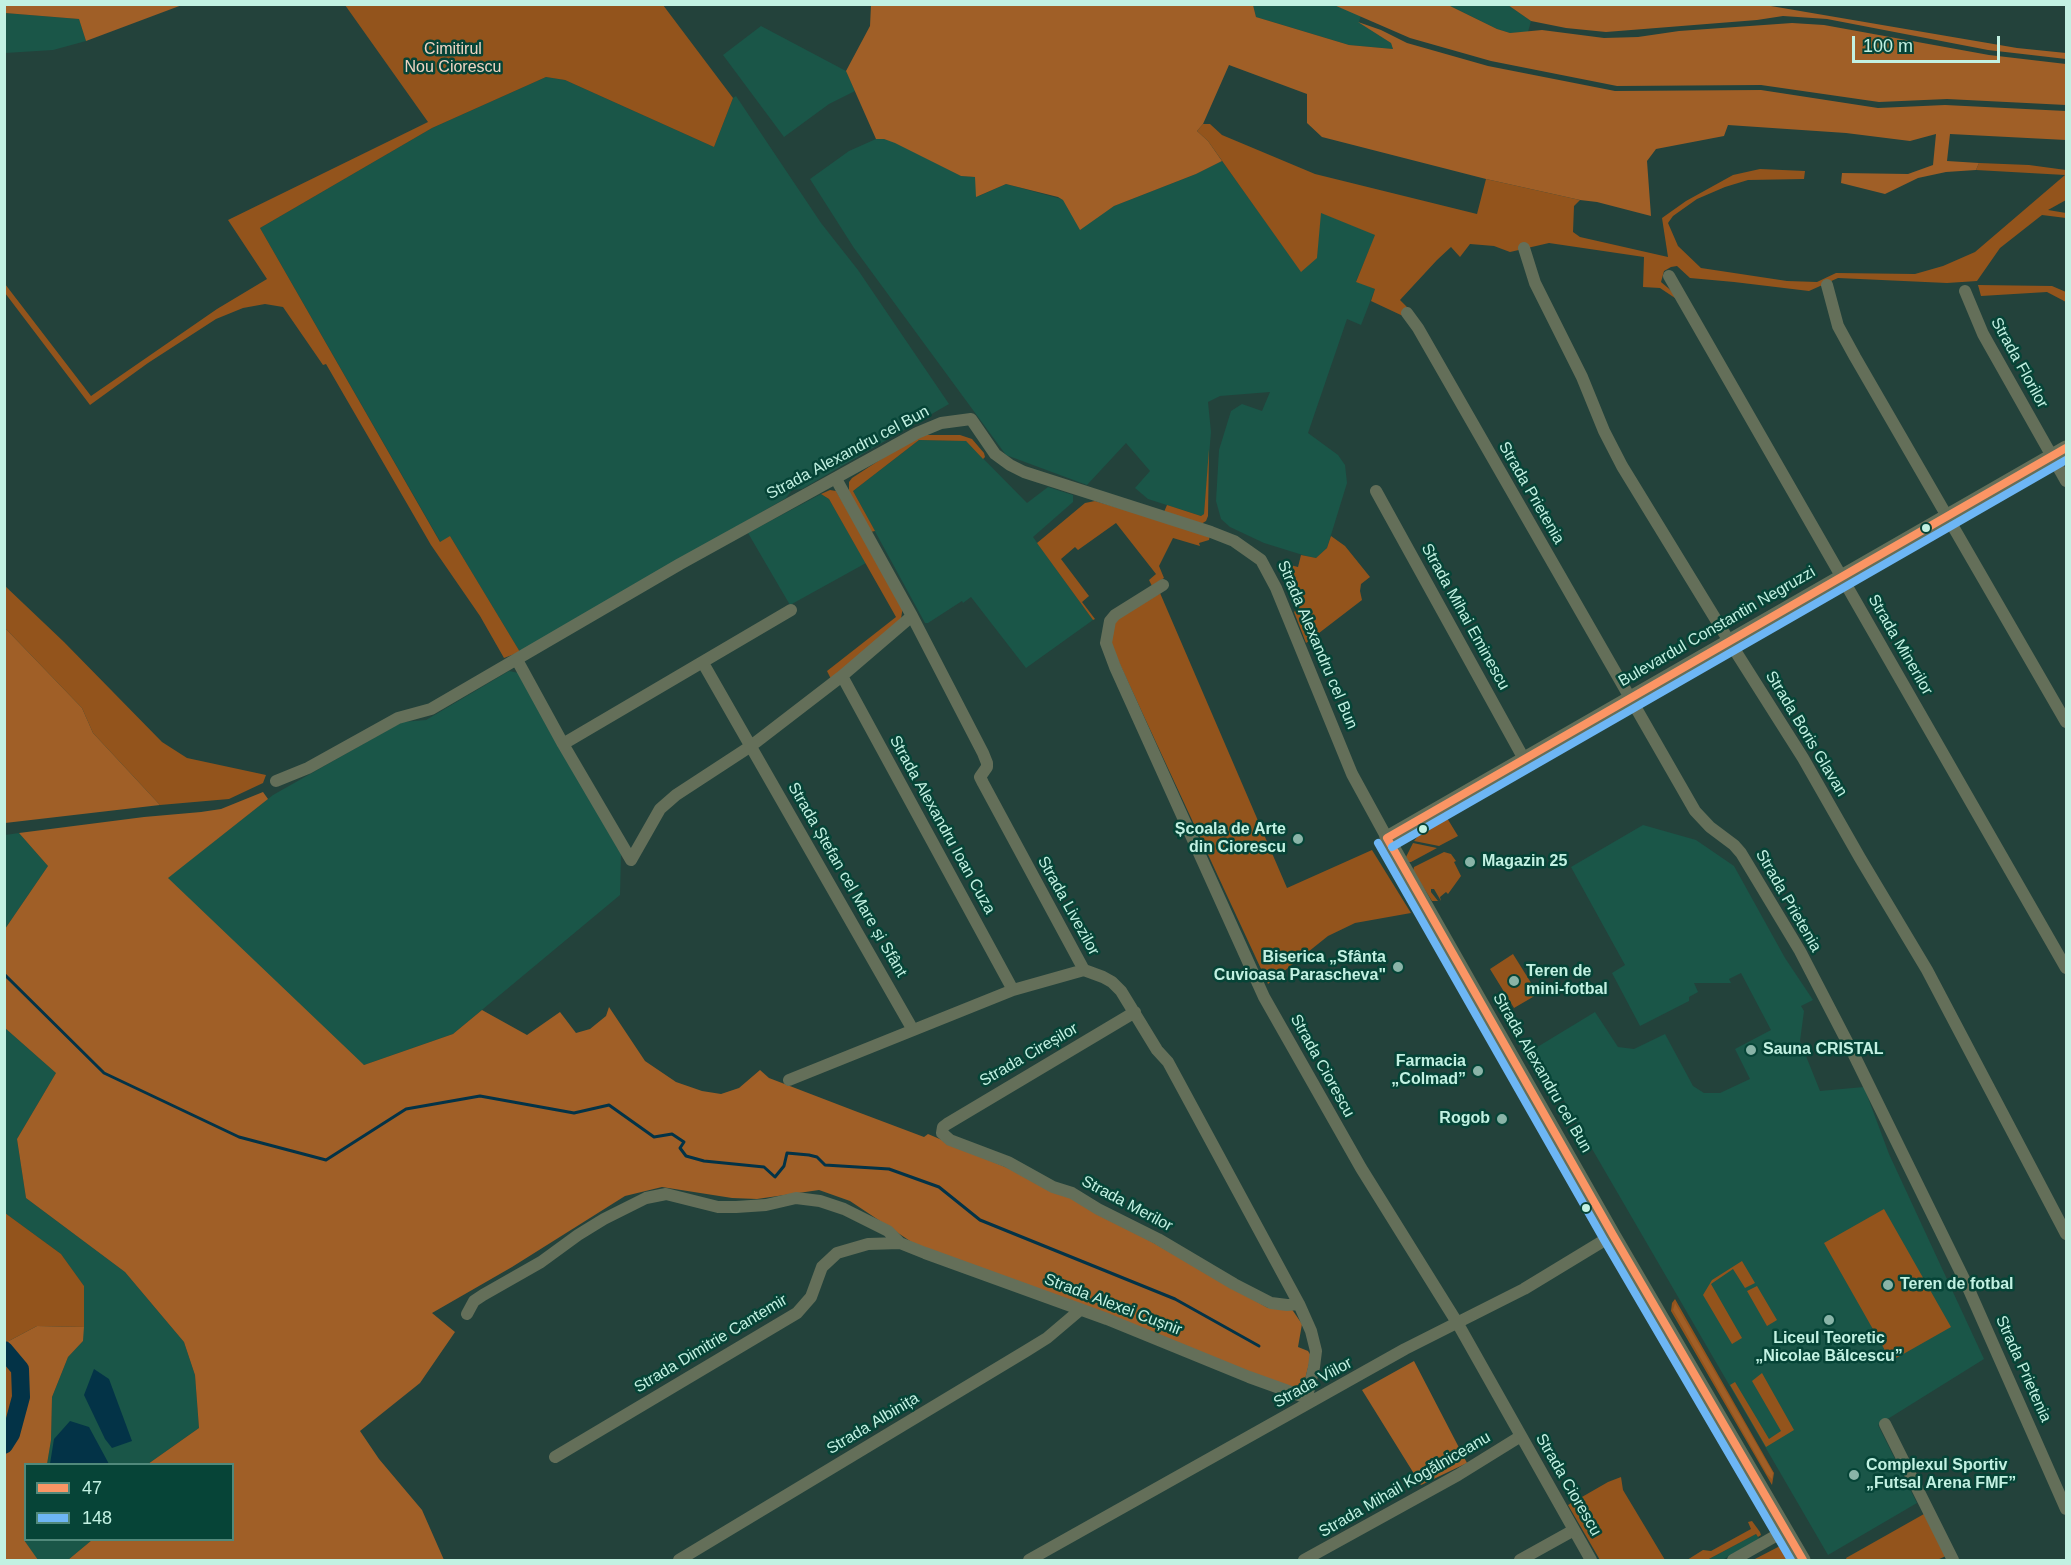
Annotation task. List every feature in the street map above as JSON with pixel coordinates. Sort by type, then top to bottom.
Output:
[{"type":"street","name":"Strada Boris Glavan","points":[[1524,248],[1535,283],[1582,376],[1604,430],[1622,466],[1803,758],[1927,970],[2067,1234]]},
{"type":"street","name":"Strada Minerilor","points":[[1669,276],[2067,968]]},
{"type":"street","points":[[1827,285],[1838,326],[2067,722]]},
{"type":"street","name":"Strada Florilor","points":[[1965,291],[1983,333],[2067,481]]},
{"type":"street","name":"Strada Prietenia","points":[[1407,314],[1418,327],[1695,811],[1741,853],[1800,951],[1966,1283],[2067,1509]]},
{"type":"street","name":"Strada Alexandru cel Bun","points":[[276,781],[308,768],[398,718],[431,709],[680,564],[917,433],[941,423],[971,418],[995,454],[1024,472],[1234,541],[1261,560],[1269,572],[1352,774],[1613,1235],[1803,1560]]},
{"type":"street","name":"Bulevardul Constantin Negruzzi","points":[[1387,838],[2067,448]]},
{"type":"street","name":"Strada Livezilor","points":[[836,478],[912,616],[987,763],[980,777],[982,783],[1084,970],[1112,982],[1121,991],[1156,1050],[1168,1062],[1299,1304],[1311,1331],[1316,1352],[1310,1399]]},
{"type":"street","name":"Strada Mihai Eminescu","points":[[1376,491],[1524,759]]},
{"type":"street","name":"Strada Ciorescu","points":[[1163,585],[1115,615],[1110,621],[1106,643],[1108,651],[1264,997],[1361,1168],[1458,1324],[1591,1560]]},
{"type":"street","points":[[563,744],[791,610]]},
{"type":"street","points":[[517,660],[631,860],[660,809],[676,795],[751,746],[842,676],[912,616]]},
{"type":"street","name":"Strada Ștefan cel Mare și Sfânt","points":[[703,663],[913,1030]]},
{"type":"street","name":"Strada Alexandru Ioan Cuza","points":[[842,676],[1013,990]]},
{"type":"street","points":[[789,1080],[1013,990],[1084,970]]},
{"type":"street","name":"Strada Cireșilor","points":[[942,1130],[946,1124],[978,1104],[1135,1012]]},
{"type":"street","name":"Strada Merilor","points":[[942,1130],[945,1137],[950,1140],[1008,1162],[1053,1187],[1072,1193],[1272,1303],[1299,1304]]},
{"type":"street","points":[[467,1314],[474,1301],[541,1262],[596,1224],[646,1198],[666,1194],[718,1207],[766,1205],[796,1198],[820,1201],[865,1218],[888,1232],[900,1243]]},
{"type":"street","name":"Strada Viilor","points":[[1029,1560],[1310,1399],[1524,1289],[1613,1235]]},
{"type":"street","name":"Strada Alexei Cușnir","points":[[900,1243],[1107,1318],[1249,1377],[1310,1399]]},
{"type":"street","name":"Strada Dimitrie Cantemir","points":[[555,1457],[797,1313],[811,1297],[822,1267],[837,1253],[868,1244],[900,1243]]},
{"type":"street","name":"Strada Albinița","points":[[679,1560],[1033,1347],[1080,1310]]},
{"type":"street","points":[[1885,1424],[1953,1560]]},
{"type":"street","name":"Strada Mihail Kogălniceanu","points":[[1304,1560],[1458,1475],[1521,1436]]},
{"type":"street","points":[[1520,1560],[1574,1530]]},
{"type":"street","points":[[1733,1560],[1786,1530]]},
{"type":"shaded area","points":[[4,5],[182,5],[86,41],[79,19],[5,13]]},
{"type":"shaded area","points":[[871,5],[1253,5],[1256,17],[1349,45],[1393,49],[1391,43],[1358,22],[1407,43],[1488,66],[1615,91],[1761,90],[1878,108],[1945,105],[2066,111],[2066,140],[1950,134],[1947,161],[1979,163],[1976,170],[1946,172],[1918,178],[1885,194],[1841,183],[1842,173],[1908,174],[1933,165],[1936,134],[1910,141],[1846,133],[1728,125],[1724,136],[1656,149],[1647,161],[1651,216],[1597,202],[1486,179],[1322,137],[1307,123],[1307,94],[1229,65],[1203,124],[1197,131],[1208,141],[1222,161],[1196,174],[1114,206],[1080,230],[1063,200],[1058,197],[1006,184],[976,197],[975,177],[961,176],[895,143],[876,139],[846,71],[870,26]]},
{"type":"shaded area","points":[[1253,5],[1334,5],[1361,15],[1359,22],[1391,43],[1393,49],[1349,45],[1256,17]]},
{"type":"shaded area","points":[[1334,5],[1448,5],[1510,33],[1542,30],[1604,38],[1792,23],[1824,25],[1989,55],[2066,64],[2066,105],[1947,99],[1879,102],[1761,85],[1617,86],[1491,61],[1410,38]]},
{"type":"shaded area","points":[[1448,5],[1508,5],[1531,21],[1528,32],[1510,33]]},
{"type":"shaded area","points":[[1508,5],[1765,5],[2017,48],[2066,53],[2066,59],[1988,50],[1827,19],[1783,16],[1606,32],[1566,28],[1531,21]]},
{"type":"shaded area","points":[[5,13],[79,19],[86,41],[53,50],[5,53]]},
{"type":"shaded area","points":[[761,26],[846,71],[855,91],[829,104],[784,137],[723,55]]},
{"type":"shaded area","points":[[546,77],[565,80],[714,147],[733,98],[736,96],[821,223],[858,270],[949,404],[802,489],[792,490],[786,498],[520,652],[450,536],[441,543],[260,228],[432,128]]},
{"type":"shaded area","points":[[876,139],[895,142],[961,176],[976,177],[979,196],[1006,184],[1106,211],[1222,161],[1301,271],[1317,257],[1320,212],[1376,235],[1356,281],[1375,289],[1361,325],[1347,319],[1308,433],[1338,455],[1345,465],[1347,483],[1327,548],[1316,558],[1306,556],[1264,543],[1230,527],[1221,519],[1216,501],[1219,450],[1231,411],[1242,404],[1262,411],[1270,392],[1220,396],[1208,402],[1211,432],[1204,514],[1201,516],[1148,499],[1135,488],[1150,471],[1126,443],[1087,485],[1006,455],[854,248],[810,179],[849,151]]},
{"type":"shaded area","points":[[919,440],[966,441],[1027,503],[1048,487],[1073,495],[1073,502],[1033,537],[1093,620],[1026,668],[971,597],[925,623],[853,491]]},
{"type":"shaded area","points":[[821,494],[829,499],[866,563],[790,605],[748,533]]},
{"type":"shaded area","points":[[5,628],[82,708],[93,733],[160,805],[5,823]]},
{"type":"shaded area","points":[[509,671],[519,673],[621,854],[620,895],[453,1034],[364,1065],[358,1062],[167,878],[273,795],[402,722],[426,720]]},
{"type":"shaded area","points":[[263,792],[268,799],[168,878],[364,1065],[453,1034],[482,1010],[527,1035],[560,1012],[576,1033],[590,1029],[606,1016],[609,1007],[645,1061],[676,1082],[702,1091],[721,1094],[739,1088],[760,1070],[769,1078],[924,1137],[928,1134],[1066,1193],[1268,1308],[1291,1308],[1302,1324],[1298,1347],[1308,1351],[1311,1356],[1303,1387],[1297,1389],[1275,1383],[913,1243],[850,1201],[819,1190],[757,1199],[732,1198],[662,1187],[625,1196],[512,1267],[432,1313],[455,1332],[420,1383],[360,1431],[379,1459],[422,1510],[444,1560],[68,1560],[91,1541],[234,1541],[234,1463],[149,1463],[199,1428],[195,1375],[184,1342],[125,1272],[26,1198],[17,1139],[56,1073],[5,1028],[5,929],[48,866],[19,833],[221,809]]},
{"type":"shaded area","points":[[1643,825],[1696,840],[1734,866],[1785,958],[1813,1000],[1801,1006],[1804,1011],[1800,1041],[1820,1091],[1864,1087],[1889,1154],[1984,1359],[1878,1425],[1917,1503],[1828,1555],[1534,1049],[1595,1012],[1618,1047],[1634,1049],[1665,1034],[1693,1086],[1704,1093],[1720,1093],[1750,1079],[1735,1049],[1771,1030],[1741,973],[1729,979],[1731,983],[1694,983],[1698,992],[1689,997],[1689,1001],[1640,1026],[1612,973],[1625,965],[1571,867]]},
{"type":"shaded area","points":[[19,833],[48,866],[5,929],[5,835]]},
{"type":"shaded area","points":[[5,1028],[56,1073],[17,1139],[26,1198],[125,1272],[184,1342],[195,1375],[199,1428],[149,1463],[47,1463],[51,1440],[52,1397],[68,1357],[83,1341],[84,1286],[61,1254],[5,1213]]},
{"type":"shaded area","points":[[1675,1303],[1773,1473],[1772,1479],[1673,1310]]},
{"type":"shaded area","points":[[37,1326],[84,1327],[83,1341],[68,1357],[52,1397],[51,1440],[47,1463],[24,1463],[24,1541],[38,1560],[5,1560],[5,1422],[16,1402],[15,1372],[5,1360],[5,1343]]},
{"type":"shaded area","points":[[1414,1361],[1467,1463],[1421,1485],[1362,1390]]},
{"type":"shaded area","points":[[1756,1534],[1760,1540],[1722,1560],[1707,1560]]},
{"type":"shaded area","points":[[25,1541],[91,1541],[68,1560],[37,1560]]},
{"type":"green space","name":"Cimitirul Nou Ciorescu","points":[[345,5],[663,5],[733,98],[714,147],[565,80],[546,77],[432,128],[260,228],[440,542],[450,536],[520,652],[504,658],[480,616],[431,545],[326,364],[323,365],[283,307],[265,304],[243,308],[216,319],[148,363],[90,405],[5,293],[5,284],[91,396],[217,309],[267,279],[228,220],[428,122]]},
{"type":"green space","points":[[1203,124],[1210,124],[1222,135],[1315,174],[1477,214],[1486,179],[1580,200],[1574,206],[1573,232],[1580,237],[1668,257],[1662,218],[1686,201],[1733,175],[1760,169],[1805,171],[1804,179],[1748,180],[1725,187],[1697,199],[1673,216],[1668,223],[1678,246],[1701,268],[1787,281],[1817,282],[1836,273],[1915,274],[1943,266],[1975,252],[2065,175],[1976,170],[1979,163],[2029,165],[2066,170],[2066,200],[2048,210],[2066,213],[2066,218],[2042,215],[2000,248],[1977,281],[1947,283],[1838,278],[1809,291],[1690,278],[1677,266],[1664,271],[1661,282],[1674,293],[1678,300],[1660,288],[1643,287],[1644,257],[1549,243],[1510,252],[1494,246],[1470,244],[1460,257],[1451,247],[1437,260],[1400,300],[1407,307],[1403,316],[1371,301],[1375,289],[1356,282],[1375,235],[1321,213],[1317,258],[1301,272],[1208,141],[1197,131]]},
{"type":"green space","points":[[1978,285],[2052,286],[2066,292],[2066,302],[2047,292],[1981,296]]},
{"type":"green space","points":[[926,435],[960,435],[972,439],[985,457],[983,459],[966,441],[919,440],[853,491],[875,531],[870,532],[849,495],[849,482],[912,439]]},
{"type":"green space","points":[[1209,449],[1206,521],[1201,524],[1164,512],[1167,505],[1201,516],[1204,514]]},
{"type":"green space","points":[[830,490],[836,491],[903,606],[901,619],[831,679],[827,671],[896,617],[829,499],[821,494]]},
{"type":"green space","points":[[1095,501],[1210,535],[1209,540],[1199,543],[1200,546],[1173,538],[1159,566],[1164,578],[1152,586],[1149,580],[1156,574],[1116,523],[1078,550],[1075,547],[1061,559],[1089,596],[1082,602],[1095,619],[1093,620],[1037,543],[1085,503]]},
{"type":"green space","points":[[1331,536],[1345,546],[1370,577],[1361,584],[1362,600],[1306,643],[1294,612],[1298,608],[1281,570],[1282,563],[1298,567],[1301,555],[1316,558],[1327,548]]},
{"type":"green space","points":[[4,585],[64,642],[162,742],[187,758],[266,775],[263,783],[229,799],[160,805],[93,733],[82,708],[5,628]]},
{"type":"green space","points":[[1160,593],[1287,888],[1372,850],[1411,913],[1355,923],[1328,936],[1268,984],[1110,643],[1113,622]]},
{"type":"green space","points":[[1447,818],[1458,836],[1439,846],[1414,841],[1418,836]]},
{"type":"green space","points":[[1413,843],[1437,848],[1408,862],[1406,857]]},
{"type":"green space","points":[[1444,852],[1451,854],[1456,861],[1454,862],[1461,876],[1448,894],[1446,892],[1440,897],[1441,901],[1434,889],[1431,889],[1438,901],[1432,901],[1413,871],[1414,867]]},
{"type":"green space","name":"Teren de mini-fotbal","points":[[1513,954],[1538,994],[1514,1008],[1490,969]]},
{"type":"green space","name":"Teren de fotbal","points":[[1884,1209],[1951,1327],[1891,1361],[1824,1243]]},
{"type":"green space","points":[[5,1213],[61,1254],[84,1286],[84,1327],[37,1326],[5,1343]]},
{"type":"green space","points":[[1742,1261],[1755,1283],[1745,1288],[1733,1269],[1711,1284],[1742,1338],[1732,1344],[1703,1295],[1712,1280]]},
{"type":"green space","points":[[1757,1286],[1777,1320],[1767,1326],[1747,1291]]},
{"type":"green space","points":[[1675,1299],[1774,1473],[1772,1485],[1671,1311]]},
{"type":"green space","points":[[5,1360],[15,1372],[16,1402],[5,1422]]},
{"type":"green space","points":[[1762,1373],[1794,1430],[1766,1447],[1730,1385],[1735,1382],[1769,1439],[1781,1431],[1752,1381]]},
{"type":"green space","points":[[1725,1435],[1767,1507],[1760,1512],[1744,1485],[1722,1438]]},
{"type":"green space","points":[[1621,1477],[1623,1490],[1665,1560],[1600,1560],[1568,1505]]},
{"type":"green space","points":[[1924,1514],[1946,1556],[1937,1560],[1847,1560],[1846,1558]]},
{"type":"green space","points":[[1752,1521],[1760,1532],[1761,1535],[1758,1537],[1756,1534],[1707,1560],[1687,1560],[1703,1550],[1711,1551],[1751,1529],[1748,1522]]},
{"type":"green space","points":[[1780,1546],[1785,1548],[1788,1560],[1753,1560]]},
{"type":"water","points":[[94,1369],[109,1379],[132,1441],[112,1448],[105,1439],[84,1395]]},
{"type":"water","points":[[70,1421],[89,1427],[108,1463],[50,1463],[54,1439]]},
{"type":"waterway","points":[[4,974],[104,1073],[239,1137],[326,1160],[406,1109],[480,1096],[574,1113],[609,1105],[654,1137],[672,1134],[684,1142],[680,1148],[686,1156],[704,1161],[764,1167],[775,1177],[784,1166],[787,1153],[809,1155],[817,1157],[825,1165],[889,1169],[939,1187],[980,1220],[1175,1299],[1259,1346]]},
{"type":"waterway","points":[[4,1350],[20,1369],[21,1397],[11,1434],[4,1445]]},
{"type":"transit line","name":"47","points":[[1387,838],[2066,448]]},
{"type":"transit line","name":"148","points":[[1392,847],[2066,460]]},
{"type":"transit line","name":"47","points":[[1387,838],[1613,1235],[1803,1560]]},
{"type":"transit line","name":"148","points":[[1378,843],[1604,1240],[1791,1560]]},
{"type":"place","name":"Școala de Arte din Ciorescu","points":[[1298,839]]},
{"type":"place","name":"Magazin 25","points":[[1470,862]]},
{"type":"place","name":"Biserica „Sfânta Cuvioasa Parascheva\"","points":[[1398,967]]},
{"type":"place","name":"Teren de mini-fotbal","points":[[1514,981]]},
{"type":"place","name":"Sauna CRISTAL","points":[[1751,1050]]},
{"type":"place","name":"Farmacia „Colmad”","points":[[1478,1071]]},
{"type":"place","name":"Rogob","points":[[1502,1119]]},
{"type":"place","name":"Teren de fotbal","points":[[1888,1285]]},
{"type":"place","name":"Liceul Teoretic „Nicolae Bălcescu”","points":[[1829,1320]]},
{"type":"place","name":"Complexul Sportiv „Futsal Arena FMF”","points":[[1854,1475]]}]
